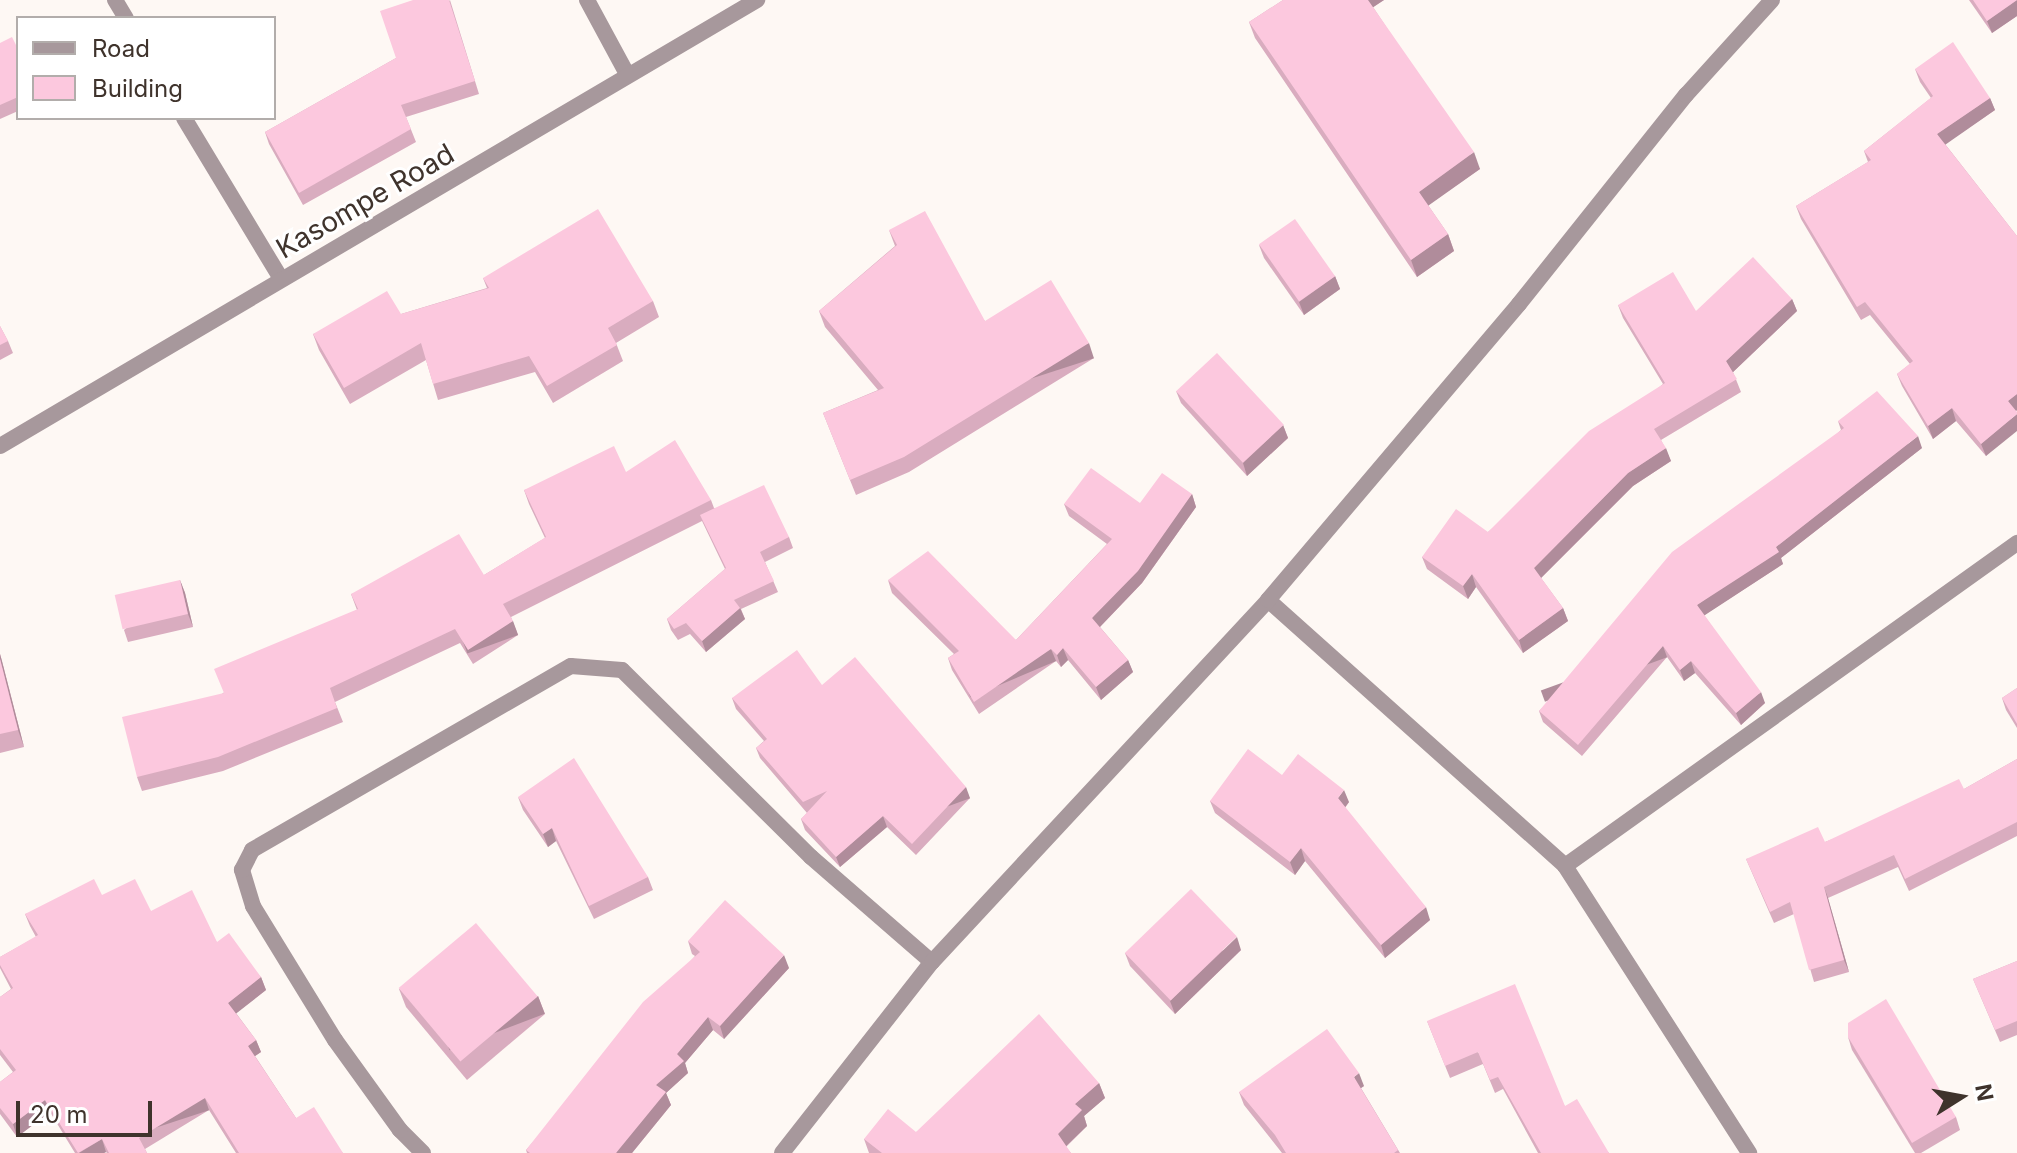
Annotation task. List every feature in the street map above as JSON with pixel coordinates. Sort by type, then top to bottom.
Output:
[{"type":"street","points":[[587,0],[627,74]]},
{"type":"street","name":"Kasompe Road","points":[[0,446],[757,0]]},
{"type":"street","points":[[782,1153],[932,962],[1268,600],[1519,304],[1686,95],[1772,0]]},
{"type":"street","points":[[185,120],[281,279]]},
{"type":"street","points":[[1565,866],[2017,543]]},
{"type":"street","points":[[1268,600],[1565,866],[1749,1153]]},
{"type":"street","points":[[423,1153],[400,1130],[335,1040],[253,906],[242,870],[252,850],[571,666],[622,670],[811,857],[932,962]]},
{"type":"building","points":[[413,0],[449,0],[475,81],[401,105],[411,129],[299,193],[265,132],[396,58],[380,11]]},
{"type":"building","points":[[1283,0],[1368,0],[1474,152],[1419,192],[1448,234],[1411,260],[1249,22]]},
{"type":"building","points":[[1973,0],[2017,0],[1987,21]]},
{"type":"building","points":[[12,37],[16,45],[16,98],[0,105],[0,43]]},
{"type":"building","points":[[1953,42],[1990,98],[1937,134],[2017,236],[2017,394],[2008,401],[2017,414],[1981,444],[1952,408],[1928,426],[1897,374],[1913,361],[1865,302],[1857,307],[1796,206],[1871,160],[1864,151],[1933,96],[1915,69]]},
{"type":"building","points":[[598,209],[653,301],[608,328],[617,345],[547,386],[529,356],[433,384],[421,343],[344,388],[313,334],[387,291],[401,314],[489,288],[483,278]]},
{"type":"building","points":[[925,211],[985,321],[1051,280],[1089,343],[904,457],[850,480],[823,413],[884,388],[819,311],[897,245],[889,230]]},
{"type":"building","points":[[1295,219],[1335,276],[1299,302],[1259,244]]},
{"type":"building","points":[[1753,257],[1792,299],[1726,361],[1737,379],[1654,429],[1666,448],[1628,473],[1534,568],[1563,608],[1519,640],[1472,574],[1463,586],[1422,557],[1456,509],[1488,532],[1589,431],[1665,383],[1618,305],[1673,272],[1696,311]]},
{"type":"building","points":[[0,326],[8,341],[0,345]]},
{"type":"building","points":[[1217,353],[1284,425],[1243,463],[1176,391]]},
{"type":"building","points":[[1877,391],[1918,436],[1776,547],[1779,552],[1697,605],[1761,692],[1736,713],[1691,661],[1680,670],[1663,646],[1578,745],[1539,711],[1672,552],[1844,428],[1838,421]]},
{"type":"building","points":[[675,440],[711,500],[503,604],[513,621],[468,650],[455,629],[330,688],[337,708],[218,757],[137,777],[122,717],[224,693],[214,669],[358,609],[351,594],[459,534],[484,575],[546,537],[524,490],[614,446],[626,472]]},
{"type":"building","points":[[1091,468],[1140,503],[1162,473],[1192,494],[1138,571],[1092,618],[1128,660],[1096,687],[1063,648],[1057,655],[1051,649],[974,702],[948,658],[959,651],[888,580],[928,551],[1016,640],[1112,539],[1064,504]]},
{"type":"building","points":[[764,485],[789,537],[760,552],[774,581],[734,600],[740,608],[702,641],[686,623],[674,629],[667,619],[726,568],[700,515]]},
{"type":"building","points":[[180,580],[188,614],[123,629],[115,595]]},
{"type":"building","points":[[797,650],[822,685],[855,657],[966,787],[912,844],[883,816],[836,857],[801,819],[827,791],[803,802],[756,748],[767,739],[732,698]]},
{"type":"building","points":[[0,659],[18,730],[0,734]]},
{"type":"building","points":[[2017,688],[2017,724],[2002,698]]},
{"type":"building","points":[[1248,749],[1282,775],[1298,754],[1344,790],[1338,798],[1426,907],[1381,945],[1301,848],[1290,862],[1210,801]]},
{"type":"building","points":[[574,758],[648,877],[589,906],[552,828],[543,834],[518,797]]},
{"type":"building","points":[[2017,759],[2017,822],[1905,879],[1894,855],[1824,887],[1844,960],[1809,970],[1790,902],[1770,912],[1746,859],[1818,827],[1825,842],[1959,779],[1964,789]]},
{"type":"building","points":[[94,879],[102,895],[135,879],[151,911],[192,890],[217,942],[229,933],[261,977],[228,1003],[256,1040],[248,1046],[296,1118],[314,1107],[343,1153],[239,1153],[205,1098],[139,1138],[147,1153],[109,1153],[102,1139],[78,1153],[45,1100],[13,1124],[0,1108],[0,1082],[16,1070],[0,1049],[0,997],[13,988],[0,965],[0,957],[38,935],[25,914]]},
{"type":"building","points":[[1191,889],[1237,936],[1171,1000],[1125,953]]},
{"type":"building","points":[[725,900],[784,955],[720,1026],[708,1017],[677,1054],[684,1061],[656,1085],[666,1092],[616,1153],[530,1153],[526,1150],[643,1002],[700,952],[688,941]]},
{"type":"building","points":[[476,923],[538,997],[460,1061],[399,988]]},
{"type":"building","points":[[2017,961],[2017,1021],[1995,1030],[1973,979]]},
{"type":"building","points":[[1515,984],[1565,1106],[1577,1099],[1609,1153],[1541,1153],[1498,1077],[1490,1080],[1478,1052],[1445,1066],[1427,1021]]},
{"type":"building","points":[[1886,999],[1956,1117],[1912,1143],[1848,1037],[1848,1023]]},
{"type":"building","points":[[1039,1014],[1099,1083],[1075,1104],[1082,1110],[1058,1134],[1071,1153],[882,1153],[864,1139],[888,1109],[916,1132]]},
{"type":"building","points":[[1327,1029],[1359,1073],[1354,1077],[1398,1150],[1394,1153],[1286,1153],[1239,1092]]}]
